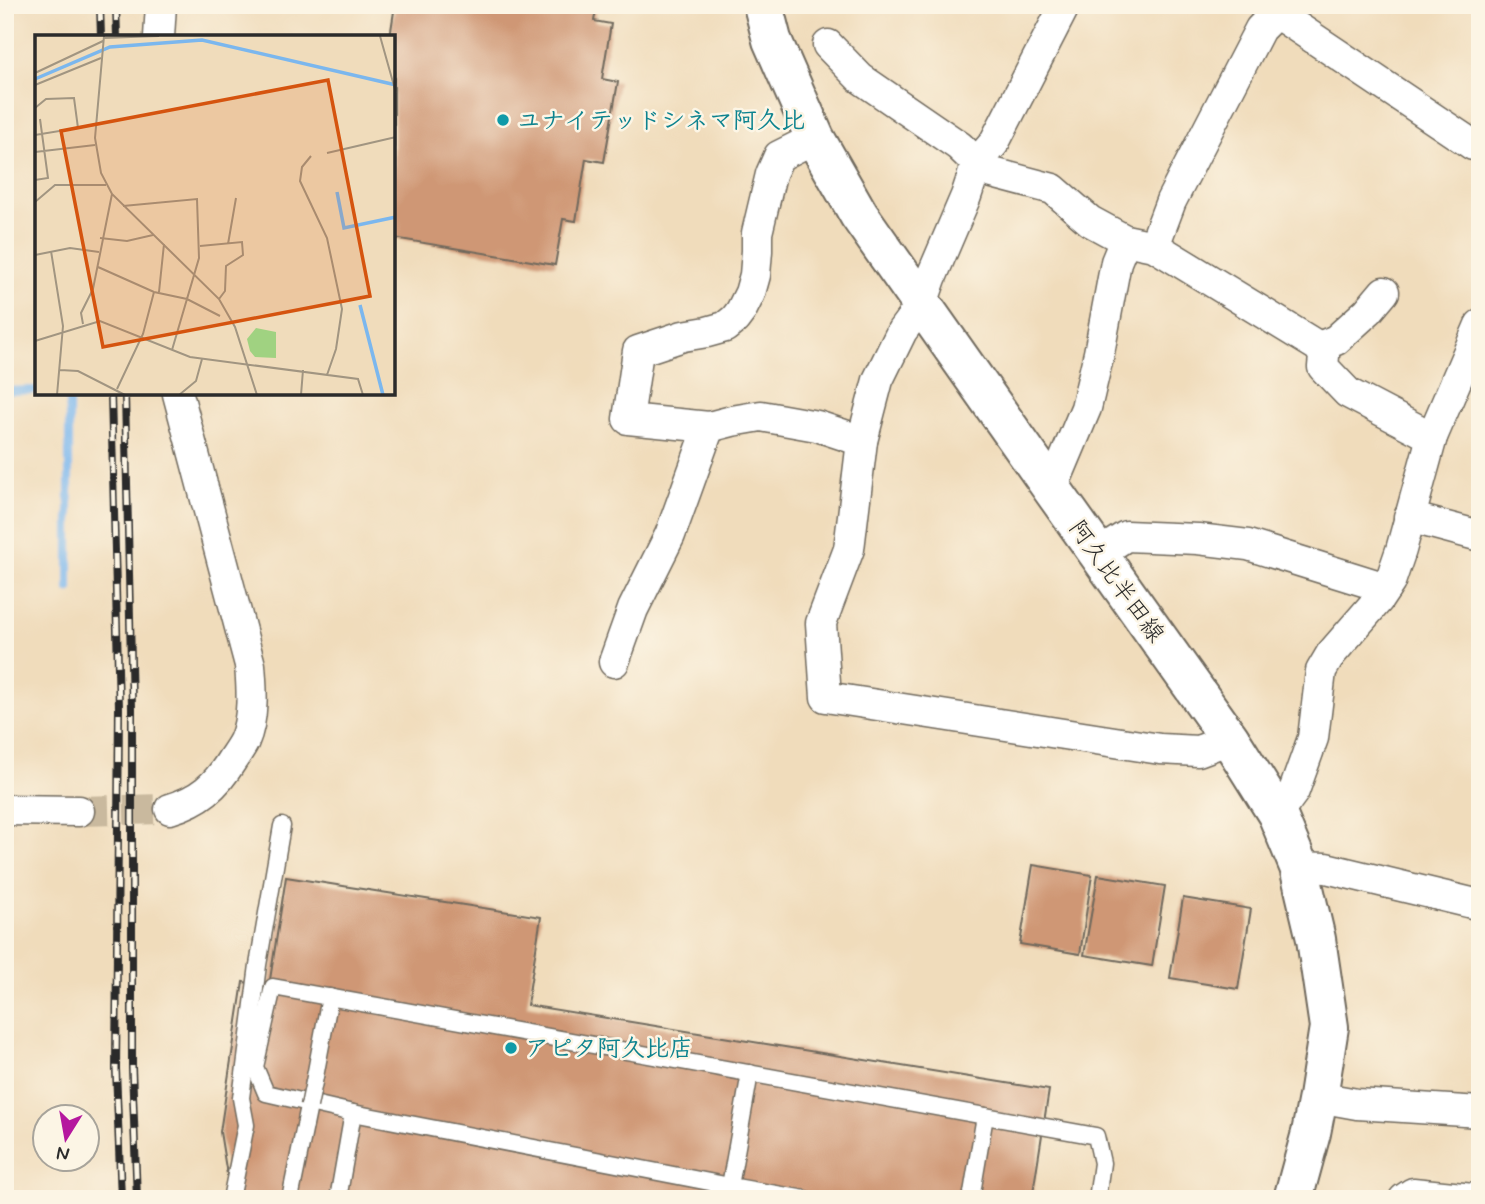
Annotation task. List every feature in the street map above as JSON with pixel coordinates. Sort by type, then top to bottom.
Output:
[{"type":"main road","name":"阿久比半田線","points":[[763,5],[772,40],[815,138],[859,215],[1230,738],[1277,814],[1299,867],[1316,939],[1329,1027],[1311,1133],[1293,1199]]},
{"type":"street","points":[[159,35],[161,5]]},
{"type":"street","points":[[1065,5],[994,143],[976,163],[966,196],[922,304],[902,331],[878,380],[862,442],[849,549],[821,623],[826,697],[1160,749],[1198,751],[1230,738]]},
{"type":"street","points":[[1154,246],[1171,201],[1260,29],[1275,8],[1473,145],[1480,146]]},
{"type":"street","points":[[828,45],[860,78],[959,146],[985,171],[1053,189],[1090,222],[1125,240],[1154,246],[1320,347],[1324,356],[1323,367],[1348,393],[1432,437]]},
{"type":"street","points":[[815,138],[779,156],[771,174],[757,233],[755,275],[741,311],[725,327],[683,336],[638,351],[628,419],[709,427],[761,416],[817,426],[862,442]]},
{"type":"street","points":[[1052,489],[1086,408],[1115,262],[1125,240]]},
{"type":"street","points":[[1320,347],[1336,340],[1368,311],[1384,292]]},
{"type":"street","points":[[1277,814],[1294,791],[1313,738],[1321,671],[1331,654],[1386,588],[1401,550],[1432,437],[1478,332]]},
{"type":"street","points":[[170,808],[187,803],[204,793],[231,762],[244,741],[250,718],[252,689],[250,665],[179,396]]},
{"type":"street","points":[[614,662],[632,609],[670,535],[709,427]]},
{"type":"street","points":[[1409,517],[1480,536]]},
{"type":"street","points":[[1098,554],[1126,536],[1198,539],[1248,545],[1386,588]]},
{"type":"street","points":[[5,810],[79,811]]},
{"type":"street","points":[[1299,867],[1326,868],[1480,905]]},
{"type":"street","points":[[1318,1097],[1357,1104],[1480,1112]]},
{"type":"street","points":[[1404,1199],[1413,1193],[1473,1199]]},
{"type":"lane","points":[[231,1199],[246,1125],[241,1098],[258,965],[282,826]]},
{"type":"lane","points":[[805,1199],[728,1192],[266,1093],[255,1067],[273,987],[1096,1136],[1102,1163],[1097,1199]]},
{"type":"lane","points":[[290,1199],[330,997]]},
{"type":"lane","points":[[728,1192],[750,1073]]},
{"type":"lane","points":[[338,1199],[353,1113]]},
{"type":"lane","points":[[971,1199],[985,1116]]},
{"type":"building","name":"ユナイテッドシネマ阿久比","points":[[395,5],[597,5],[594,21],[611,24],[602,79],[618,82],[604,162],[586,159],[576,221],[563,219],[555,265],[396,238],[396,35],[390,35]]},
{"type":"building","points":[[1033,865],[1092,875],[1080,954],[1020,944]]},
{"type":"building","points":[[1098,875],[1165,886],[1152,966],[1084,955]]},
{"type":"building","name":"アピタ阿久比店","points":[[286,877],[541,917],[527,1005],[1049,1090],[1032,1199],[231,1199],[220,1132],[243,982],[269,986]]},
{"type":"building","points":[[1183,898],[1251,909],[1238,989],[1170,978]]},
{"type":"waterway","points":[[5,391],[35,390]]},
{"type":"waterway","points":[[69,396],[69,589]]},
{"type":"tunnel","points":[[79,811],[170,809]]},
{"type":"railway","points":[[100,5],[101,35]]},
{"type":"railway","points":[[116,5],[117,35]]},
{"type":"railway","points":[[111,396],[119,708],[116,1069],[121,1199]]},
{"type":"railway","points":[[125,396],[132,708],[132,1068],[137,1199]]},
{"type":"place","name":"ユナイテッドシネマ阿久比","points":[[503,120]]},
{"type":"place","name":"アピタ阿久比店","points":[[511,1048]]}]
